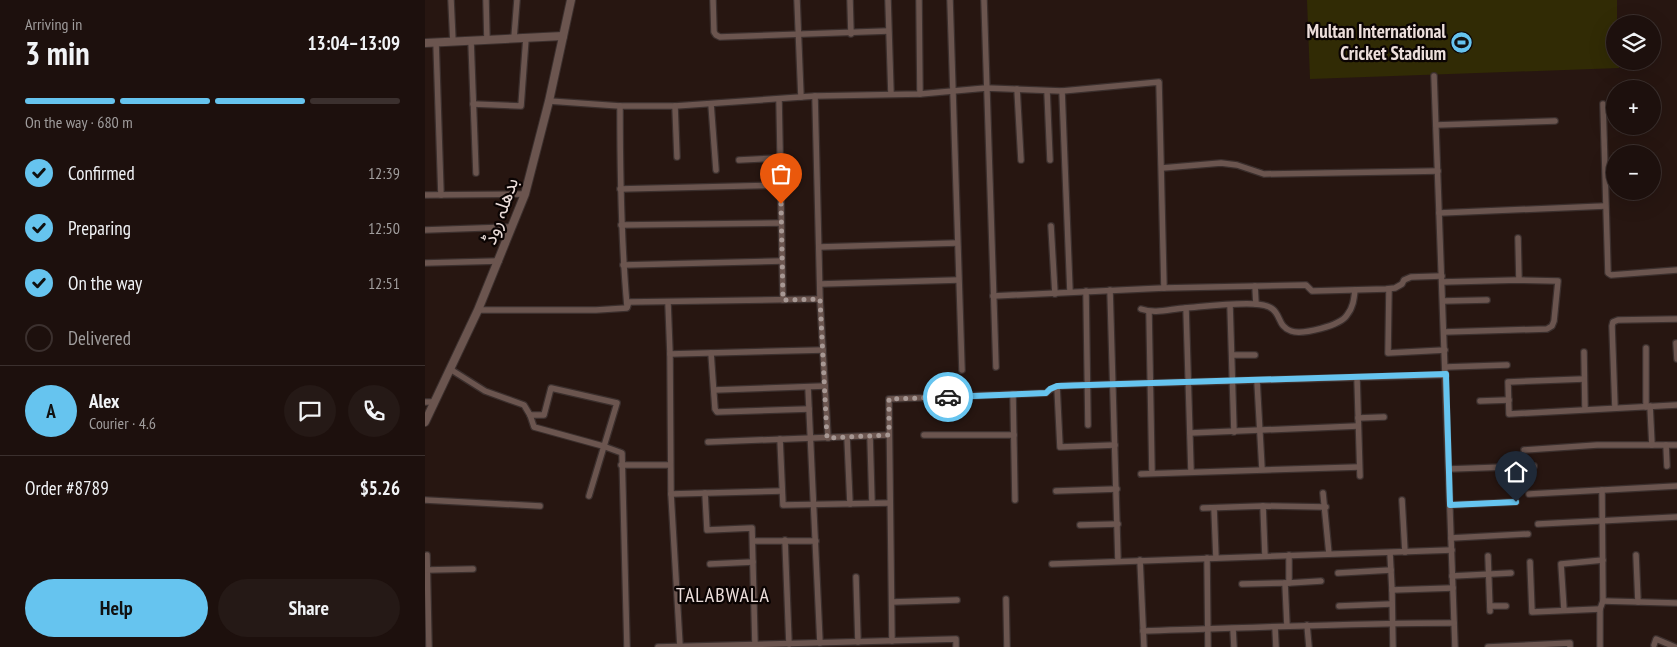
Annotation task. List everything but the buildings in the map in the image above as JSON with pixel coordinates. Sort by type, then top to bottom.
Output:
[{"type":"main road","name":"بدھلہ روڈ","points":[[425,422],[478,310],[525,194],[549,102],[571,0]]},
{"type":"main road","points":[[425,43],[563,36]]},
{"type":"street","points":[[451,0],[453,42]]},
{"type":"street","points":[[486,0],[487,40]]},
{"type":"street","points":[[514,38],[517,0]]},
{"type":"street","points":[[713,0],[714,32],[716,36],[720,37],[851,34],[888,31]]},
{"type":"street","points":[[797,0],[801,97]]},
{"type":"street","points":[[850,0],[851,34]]},
{"type":"street","points":[[888,0],[891,94]]},
{"type":"street","points":[[919,0],[920,94]]},
{"type":"street","points":[[950,0],[962,370]]},
{"type":"street","points":[[984,0],[996,367]]},
{"type":"street","points":[[473,104],[521,106],[526,38]]},
{"type":"street","points":[[471,41],[476,173]]},
{"type":"street","points":[[436,42],[441,195]]},
{"type":"street","points":[[1434,76],[1455,647]]},
{"type":"street","points":[[549,102],[620,106],[675,106],[815,96],[920,94],[986,88],[1063,91],[1159,82],[1164,288]]},
{"type":"street","points":[[1017,90],[1021,160]]},
{"type":"street","points":[[1047,91],[1049,160]]},
{"type":"street","points":[[1063,91],[1070,292]]},
{"type":"street","points":[[815,96],[820,299],[827,438]]},
{"type":"street","points":[[779,99],[783,300]]},
{"type":"street","points":[[711,104],[716,170]]},
{"type":"street","points":[[1603,104],[1605,206],[1609,273],[1611,275],[1677,270]]},
{"type":"street","points":[[620,106],[621,225],[627,308]]},
{"type":"street","points":[[675,106],[677,157]]},
{"type":"street","points":[[1436,125],[1555,121]]},
{"type":"street","points":[[739,160],[779,158]]},
{"type":"street","points":[[1161,168],[1221,162],[1264,174],[1438,171]]},
{"type":"street","points":[[620,189],[780,184]]},
{"type":"street","points":[[425,195],[525,194]]},
{"type":"street","points":[[1439,213],[1605,206]]},
{"type":"street","points":[[621,225],[781,223]]},
{"type":"street","points":[[1051,226],[1055,294]]},
{"type":"street","points":[[425,230],[512,227]]},
{"type":"street","points":[[1518,238],[1519,280]]},
{"type":"street","points":[[819,247],[957,243]]},
{"type":"street","points":[[425,263],[499,261]]},
{"type":"street","points":[[623,265],[782,261]]},
{"type":"street","points":[[993,296],[1110,290],[1255,286],[1306,286],[1312,291],[1389,289],[1402,284],[1404,280],[1411,276],[1442,279],[1557,281],[1554,321],[1552,326],[1547,329],[1444,332]]},
{"type":"street","points":[[820,284],[958,280]]},
{"type":"street","points":[[1255,286],[1255,304]]},
{"type":"street","points":[[1389,289],[1389,353],[1445,350]]},
{"type":"street","points":[[1110,290],[1119,561]]},
{"type":"street","points":[[1141,309],[1149,312],[1255,304],[1272,308],[1277,313],[1281,324],[1289,331],[1299,332],[1341,322],[1353,305],[1355,290]]},
{"type":"street","points":[[1086,292],[1088,425]]},
{"type":"street","points":[[627,308],[629,302],[668,303],[820,299]]},
{"type":"street","points":[[1443,301],[1487,300]]},
{"type":"street","points":[[668,303],[671,494],[680,646]]},
{"type":"street","points":[[1230,305],[1234,432]]},
{"type":"street","points":[[478,310],[596,310],[627,308]]},
{"type":"street","points":[[1186,308],[1191,472]]},
{"type":"street","points":[[1149,312],[1152,473]]},
{"type":"street","points":[[1615,408],[1613,322],[1618,320],[1677,319]]},
{"type":"street","points":[[1676,343],[1677,359]]},
{"type":"street","points":[[1646,348],[1648,407],[1652,445]]},
{"type":"street","points":[[670,354],[823,350]]},
{"type":"street","points":[[1584,352],[1585,410]]},
{"type":"street","points":[[711,353],[715,409],[717,412],[809,409]]},
{"type":"street","points":[[1231,355],[1255,355]]},
{"type":"street","points":[[1445,367],[1507,366]]},
{"type":"street","points":[[450,369],[485,391],[524,405],[534,427],[622,453],[627,647]]},
{"type":"street","points":[[892,641],[889,399],[1046,393],[1057,386],[1446,374]]},
{"type":"street","points":[[1357,378],[1360,476]]},
{"type":"street","points":[[1584,379],[1508,382],[1509,414],[1677,405]]},
{"type":"street","points":[[1257,381],[1262,469]]},
{"type":"street","points":[[714,390],[825,386]]},
{"type":"street","points":[[1057,386],[1060,447],[1115,445]]},
{"type":"street","points":[[808,387],[820,643]]},
{"type":"street","points":[[530,415],[544,415],[551,388],[617,403],[589,496]]},
{"type":"street","points":[[1013,394],[1015,500]]},
{"type":"street","points":[[1479,401],[1509,400]]},
{"type":"street","points":[[425,402],[434,402]]},
{"type":"street","points":[[1358,418],[1384,417]]},
{"type":"street","points":[[1190,433],[1358,426]]},
{"type":"street","points":[[708,442],[889,435]]},
{"type":"street","points":[[924,435],[1014,435]]},
{"type":"street","points":[[870,436],[872,503]]},
{"type":"street","points":[[847,437],[850,504]]},
{"type":"street","points":[[780,439],[783,505],[890,503]]},
{"type":"street","points":[[1524,450],[1597,445],[1677,445]]},
{"type":"street","points":[[1666,445],[1667,466]]},
{"type":"street","points":[[621,465],[670,465]]},
{"type":"street","points":[[1449,469],[1534,466]]},
{"type":"street","points":[[1141,474],[1359,467]]},
{"type":"street","points":[[1529,494],[1677,486]]},
{"type":"street","points":[[1056,491],[1117,489]]},
{"type":"street","points":[[1600,647],[1600,609],[1603,600],[1602,490]]},
{"type":"street","points":[[671,494],[782,491]]},
{"type":"street","points":[[705,493],[707,530],[751,528],[753,541],[755,645]]},
{"type":"street","points":[[1323,493],[1326,507],[1329,554]]},
{"type":"street","points":[[425,500],[540,506]]},
{"type":"street","points":[[1402,500],[1405,552]]},
{"type":"street","points":[[1450,505],[1516,502]]},
{"type":"street","points":[[1203,508],[1263,506],[1326,507]]},
{"type":"street","points":[[1263,506],[1265,556]]},
{"type":"street","points":[[1214,508],[1216,558]]},
{"type":"street","points":[[1538,524],[1677,518]]},
{"type":"street","points":[[1080,525],[1118,524]]},
{"type":"street","points":[[1451,538],[1527,534]]},
{"type":"street","points":[[785,540],[789,644]]},
{"type":"street","points":[[753,541],[816,541]]},
{"type":"street","points":[[1052,564],[1452,550]]},
{"type":"street","points":[[1390,552],[1393,647]]},
{"type":"street","points":[[427,554],[426,587],[429,647]]},
{"type":"street","points":[[1636,555],[1638,602]]},
{"type":"street","points":[[1287,626],[1289,556]]},
{"type":"street","points":[[1488,556],[1490,608],[1507,606]]},
{"type":"street","points":[[1207,558],[1208,647]]},
{"type":"street","points":[[1140,560],[1143,647]]},
{"type":"street","points":[[1563,610],[1561,564],[1603,560]]},
{"type":"street","points":[[710,564],[753,562]]},
{"type":"street","points":[[1530,562],[1532,612],[1600,609]]},
{"type":"street","points":[[427,570],[473,569]]},
{"type":"street","points":[[1338,573],[1391,570]]},
{"type":"street","points":[[1452,576],[1511,573]]},
{"type":"street","points":[[856,577],[858,642]]},
{"type":"street","points":[[1242,584],[1321,581]]},
{"type":"street","points":[[1392,590],[1453,588]]},
{"type":"street","points":[[1006,599],[1007,647]]},
{"type":"street","points":[[891,602],[957,600]]},
{"type":"street","points":[[1603,600],[1677,603]]},
{"type":"street","points":[[1339,606],[1391,604]]},
{"type":"street","points":[[1143,631],[1307,625],[1454,623]]},
{"type":"street","points":[[1307,625],[1309,647]]},
{"type":"street","points":[[1275,627],[1276,647]]},
{"type":"street","points":[[1233,629],[1234,647]]},
{"type":"street","points":[[658,647],[820,643],[850,645],[858,642],[956,639],[956,647]]},
{"type":"street","points":[[1654,645],[1656,639],[1675,647]]},
{"type":"street","points":[[1488,647],[1570,643],[1570,647]]},
{"type":"shaded area","name":"Multan International Cricket Stadium","points":[[1307,0],[1617,0],[1617,15],[1606,15],[1606,68],[1310,79]]},
{"type":"way so far","points":[[781,204],[783,300],[820,299],[827,438],[889,435],[889,399],[948,397]]},
{"type":"place","name":"Multan International Cricket Stadium","points":[[1462,42]]},
{"type":"district","name":"TALABWALA","points":[[723,595]]},
{"type":"route","points":[[948,397],[1046,393],[1057,386],[1446,374],[1450,505],[1516,502]]}]
